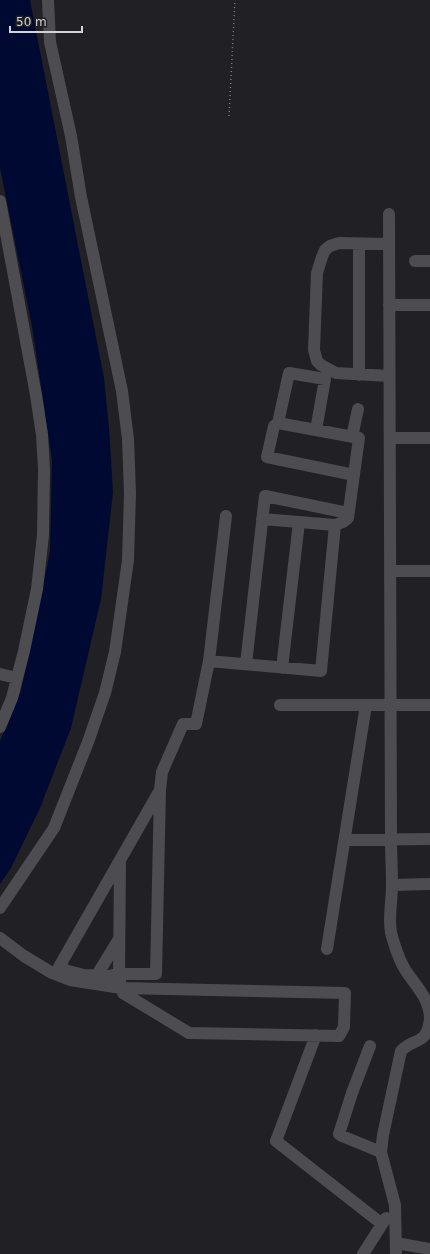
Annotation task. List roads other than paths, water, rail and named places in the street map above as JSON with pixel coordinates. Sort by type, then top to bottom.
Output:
[{"type":"street","points":[[0,908],[54,828],[88,742],[105,693],[115,652],[128,560],[130,493],[129,447],[122,391],[71,136],[50,42],[48,0]]},
{"type":"street","points":[[0,201],[36,394],[42,435],[44,470],[43,535],[37,589],[12,698],[0,727]]},
{"type":"street","points":[[389,214],[392,885],[390,925],[393,939],[406,970],[427,996],[430,1019],[427,1031],[423,1037],[405,1047],[401,1051],[383,1135],[381,1152],[395,1205],[396,1249],[430,1249]]},
{"type":"street","points":[[389,244],[339,243],[330,246],[325,250],[319,264],[316,283],[314,350],[317,361],[336,373],[389,376]]},
{"type":"street","points":[[359,244],[359,375]]},
{"type":"street","points":[[415,261],[430,261]]},
{"type":"street","points":[[389,304],[430,305]]},
{"type":"street","points":[[316,430],[325,379],[289,373],[278,423],[274,426],[267,457],[354,475]]},
{"type":"street","points":[[352,437],[358,409]]},
{"type":"street","points":[[262,519],[335,525],[348,518],[359,438],[278,423]]},
{"type":"street","points":[[390,438],[430,438]]},
{"type":"street","points":[[246,664],[265,496],[348,513]]},
{"type":"street","points":[[160,790],[59,967],[84,975],[109,976],[119,974],[156,974],[160,790],[162,772],[183,724],[196,724],[209,660],[226,516]]},
{"type":"street","points":[[282,668],[300,522]]},
{"type":"street","points":[[209,660],[321,672],[335,525]]},
{"type":"street","points":[[390,571],[430,571]]},
{"type":"street","points":[[0,674],[17,678]]},
{"type":"street","points":[[280,705],[430,705]]},
{"type":"street","points":[[327,949],[366,705]]},
{"type":"street","points":[[345,840],[430,839]]},
{"type":"street","points":[[0,938],[24,956],[52,973],[70,980],[120,988],[345,993],[344,1028],[339,1036],[188,1033],[123,992],[120,988],[119,974],[120,860]]},
{"type":"street","points":[[392,885],[430,884]]},
{"type":"street","points":[[96,975],[119,939]]},
{"type":"street","points":[[316,1036],[276,1141],[382,1224]]},
{"type":"street","points":[[370,1046],[352,1093],[339,1134],[381,1152]]},
{"type":"street","points":[[363,1254],[395,1205]]},
{"type":"water","points":[[0,0],[30,0],[104,378],[113,492],[101,599],[71,728],[40,808],[11,868],[0,884],[0,741],[21,691],[50,552],[52,460],[32,326],[0,168]]}]
